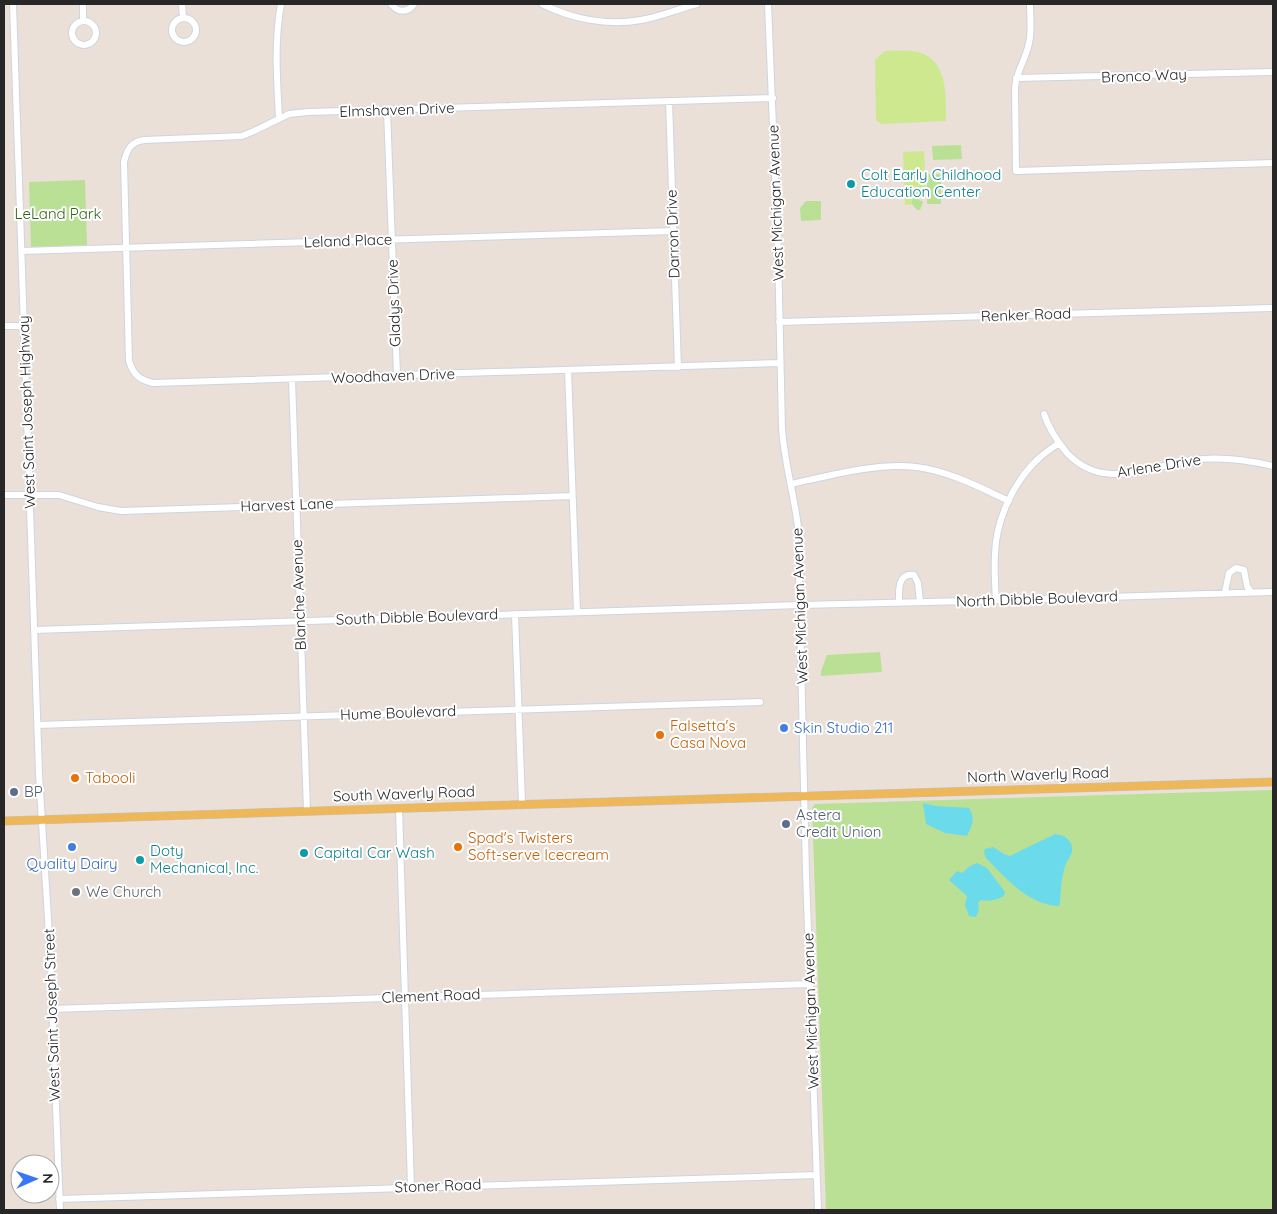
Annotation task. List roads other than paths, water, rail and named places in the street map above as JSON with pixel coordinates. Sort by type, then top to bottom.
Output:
[{"type":"main road","name":"North Waverly Road","points":[[804,795],[1273,782]]},
{"type":"main road","name":"South Waverly Road","points":[[4,821],[804,795]]},
{"type":"street","name":"West Saint Joseph Highway","points":[[13,4],[37,725],[42,820]]},
{"type":"street","points":[[82,4],[83,21]]},
{"type":"street","points":[[182,4],[183,18]]},
{"type":"street","points":[[279,118],[276,46],[277,23],[281,4]]},
{"type":"street","points":[[391,4],[396,9],[404,11],[411,8],[414,4]]},
{"type":"street","points":[[542,4],[575,17],[598,21],[625,22],[652,18],[697,4]]},
{"type":"street","name":"West Michigan Avenue","points":[[768,4],[773,98],[783,442],[798,527],[804,795],[818,1210]]},
{"type":"street","points":[[1030,4],[1029,45],[1016,78],[1016,171],[1273,163]]},
{"type":"street","name":"Bronco Way","points":[[1016,78],[1273,72]]},
{"type":"street","name":"Elmshaven Drive","points":[[127,248],[124,162],[126,152],[134,142],[242,136],[289,114],[308,112],[773,98]]},
{"type":"street","name":"Darron Drive","points":[[669,101],[678,367]]},
{"type":"street","name":"Gladys Drive","points":[[387,110],[397,375]]},
{"type":"street","name":"Leland Place","points":[[22,251],[673,231]]},
{"type":"street","name":"Woodhaven Drive","points":[[127,248],[130,361],[136,376],[152,383],[780,364]]},
{"type":"street","name":"Renker Road","points":[[779,322],[1273,308]]},
{"type":"street","points":[[4,326],[24,326]]},
{"type":"street","points":[[568,370],[577,612]]},
{"type":"street","name":"Blanche Avenue","points":[[292,379],[306,811]]},
{"type":"street","name":"Arlene Drive","points":[[1044,414],[1050,429],[1072,458],[1084,466],[1103,474],[1125,474],[1173,463],[1210,458],[1228,458],[1273,466]]},
{"type":"street","points":[[996,600],[994,554],[996,536],[1009,501],[1031,466],[1059,443]]},
{"type":"street","points":[[791,484],[869,468],[903,466],[944,473],[1009,501]]},
{"type":"street","name":"Harvest Lane","points":[[4,495],[59,495],[98,507],[121,511],[572,496]]},
{"type":"street","points":[[1225,592],[1229,573],[1236,568],[1244,570],[1250,592]]},
{"type":"street","points":[[899,603],[901,580],[904,576],[910,575],[914,575],[918,582],[920,602]]},
{"type":"street","name":"North Dibble Boulevard","points":[[800,605],[1273,592]]},
{"type":"street","name":"South Dibble Boulevard","points":[[34,630],[800,605]]},
{"type":"street","points":[[516,614],[522,804]]},
{"type":"street","name":"Hume Boulevard","points":[[37,725],[760,702]]},
{"type":"street","points":[[399,809],[412,1187]]},
{"type":"street","name":"West Saint Joseph Street","points":[[42,820],[58,1154]]},
{"type":"street","name":"Clement Road","points":[[52,1009],[810,984]]},
{"type":"street","name":"Stoner Road","points":[[60,1199],[816,1175]]},
{"type":"water","points":[[923,803],[936,806],[969,808],[973,819],[967,836],[945,833],[926,824]]},
{"type":"water","points":[[1055,834],[1066,838],[1072,848],[1072,853],[1064,872],[1059,906],[1037,901],[1018,889],[1001,874],[986,858],[984,853],[985,849],[993,847],[1010,856]]},
{"type":"water","points":[[977,863],[987,868],[1005,892],[1004,896],[995,900],[981,900],[978,903],[979,910],[976,917],[969,916],[965,905],[967,896],[949,880],[957,871],[962,873]]},
{"type":"place","name":"Colt Early Childhood Education Center","points":[[851,184]]},
{"type":"place","name":"Skin Studio 211","points":[[784,728]]},
{"type":"place","name":"Falsetta's Casa Nova","points":[[660,735]]},
{"type":"place","name":"Tabooli","points":[[75,778]]},
{"type":"place","name":"BP","points":[[14,792]]},
{"type":"place","name":"Astera Credit Union","points":[[786,824]]},
{"type":"place","name":"Quality Dairy","points":[[72,847]]},
{"type":"place","name":"Spad's Twisters Soft-serve Icecream","points":[[458,847]]},
{"type":"place","name":"Capital Car Wash","points":[[304,853]]},
{"type":"place","name":"Doty Mechanical, Inc.","points":[[140,860]]},
{"type":"place","name":"We Church","points":[[76,892]]},
{"type":"park label","name":"LeLand Park","points":[[58,214]]}]
